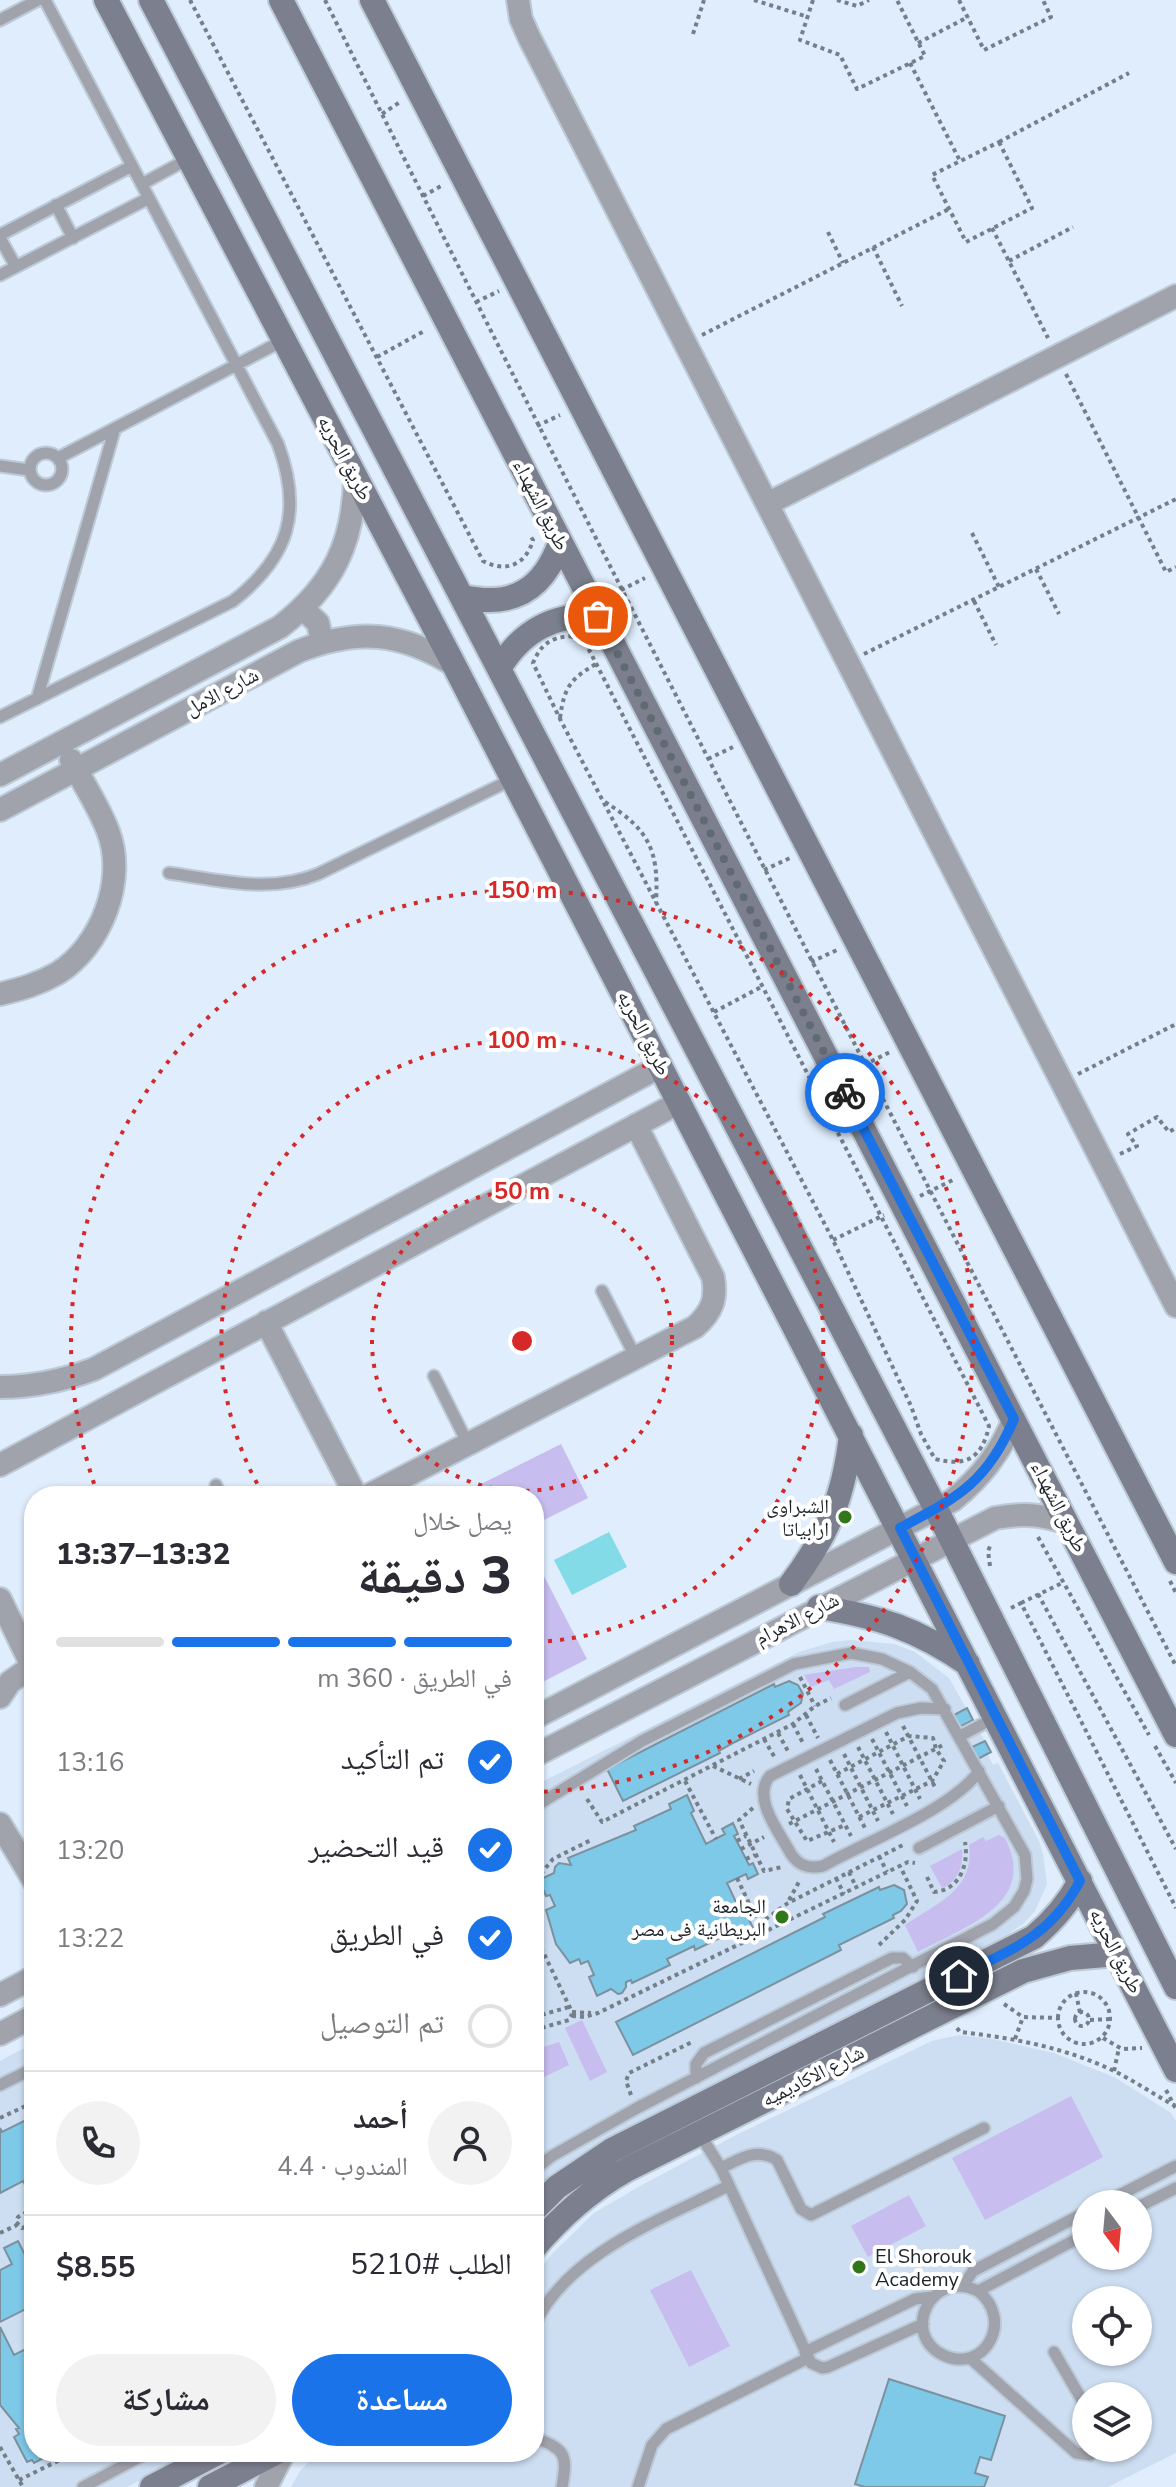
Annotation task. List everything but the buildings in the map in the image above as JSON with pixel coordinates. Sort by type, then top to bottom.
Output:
[{"type":"street","name":"طريق الحريه","points":[[106,0],[530,811],[1176,2070]]},
{"type":"street","name":"طريق الحريه","points":[[151,0],[936,1509],[1176,1987]]},
{"type":"street","name":"طريق الشهداء","points":[[281,0],[1176,1735]]},
{"type":"street","points":[[301,0],[305,28],[302,41]]},
{"type":"street","points":[[372,0],[1176,1562]]},
{"type":"street","points":[[518,0],[521,19],[529,37],[1176,1306]]},
{"type":"street","points":[[188,159],[224,140]]},
{"type":"street","points":[[767,504],[1176,296]]},
{"type":"street","points":[[284,340],[319,322]]},
{"type":"street","name":"شارع الامل","points":[[0,775],[280,627],[303,609],[331,574],[349,534],[355,505],[355,476]]},
{"type":"street","points":[[463,597],[494,601],[524,593],[541,580],[553,563],[560,543]]},
{"type":"street","points":[[303,609],[318,623],[322,642]]},
{"type":"street","points":[[500,667],[510,651],[540,626],[578,615],[598,616]]},
{"type":"street","name":"شارع الامل","points":[[0,810],[299,651],[322,642],[349,636],[377,636],[431,650],[454,665]]},
{"type":"street","points":[[0,994],[32,986],[60,971],[83,950],[101,924],[111,895],[114,864],[109,833],[62,742]]},
{"type":"street","points":[[530,811],[565,793]]},
{"type":"street","points":[[0,1387],[25,1387],[61,1381],[94,1369],[696,1047]]},
{"type":"street","points":[[0,1465],[680,1102]]},
{"type":"street","points":[[386,1486],[695,1327],[706,1318],[716,1291],[713,1277],[636,1125]]},
{"type":"street","points":[[266,1322],[351,1486]]},
{"type":"street","name":"شارع الاهرام","points":[[544,1713],[953,1500],[990,1464],[1014,1419]]},
{"type":"street","points":[[791,1584],[816,1551],[835,1514],[847,1475],[851,1435]]},
{"type":"street","name":"شارع الاهرام","points":[[544,1751],[995,1518],[1020,1513],[1045,1515],[1067,1523]]},
{"type":"street","points":[[0,1599],[24,1648]]},
{"type":"street","points":[[752,1604],[768,1633]]},
{"type":"street","points":[[819,1607],[900,1625],[937,1643],[971,1666]]},
{"type":"street","points":[[725,1619],[740,1648]]},
{"type":"street","points":[[0,1697],[10,1682],[24,1672]]},
{"type":"street","points":[[996,1717],[1030,1698]]},
{"type":"street","points":[[0,1824],[24,1864]]},
{"type":"street","name":"شارع الاكاديميه","points":[[544,2201],[584,2167],[685,2112],[1034,1937],[1068,1903],[1080,1881]]},
{"type":"street","name":"شارع الاكاديميه","points":[[544,2237],[573,2205],[598,2186],[984,1990],[1046,1963],[1117,1954]]},
{"type":"street","points":[[0,1995],[24,1980]]},
{"type":"street","points":[[0,2034],[24,2021]]},
{"type":"street","points":[[685,2112],[699,2133]]},
{"type":"street","points":[[152,2487],[200,2462]]},
{"type":"street","points":[[210,2487],[258,2462]]},
{"type":"street","points":[[266,2487],[279,2462]]},
{"type":"lane","points":[[0,20],[38,0]]},
{"type":"lane","points":[[0,717],[233,601],[256,583],[275,559],[286,531],[291,502],[288,472],[278,444],[45,0]]},
{"type":"lane","points":[[142,184],[188,159]]},
{"type":"lane","points":[[16,267],[0,236],[132,166]]},
{"type":"lane","points":[[0,275],[149,198]]},
{"type":"lane","points":[[56,205],[73,238]]},
{"type":"lane","points":[[58,458],[284,340]]},
{"type":"lane","points":[[37,699],[115,428]]},
{"type":"lane","points":[[42,453],[58,458],[62,471],[55,482],[42,485],[31,476],[29,470],[33,459],[42,453]]},
{"type":"lane","points":[[0,466],[29,470]]},
{"type":"lane","points":[[169,873],[256,885],[294,882],[318,874],[513,779]]},
{"type":"lane","points":[[602,1291],[636,1358]]},
{"type":"lane","points":[[434,1376],[468,1444]]},
{"type":"lane","points":[[544,1801],[642,1741],[794,1664],[851,1653],[882,1659],[910,1672],[932,1689],[1025,1855],[1027,1879],[1019,1899],[1004,1917],[993,1924],[696,2078],[544,2161]]},
{"type":"lane","points":[[845,1705],[910,1672]]},
{"type":"lane","points":[[945,1709],[908,1709],[770,1776],[762,1788],[764,1802],[778,1830],[795,1861],[806,1867],[823,1866],[954,1796],[979,1771]]},
{"type":"lane","points":[[960,1736],[996,1717]]},
{"type":"lane","points":[[919,1848],[999,1806]]},
{"type":"lane","points":[[696,2078],[696,2064],[704,2053],[892,1958],[903,1958],[913,1967]]},
{"type":"lane","points":[[0,2085],[24,2073]]},
{"type":"lane","points":[[721,2168],[753,2153],[770,2155],[777,2160],[801,2209],[811,2215],[984,2128]]},
{"type":"lane","points":[[699,2133],[721,2168],[808,2357],[822,2368],[828,2367],[923,2324]]},
{"type":"lane","points":[[1129,2190],[1176,2166]]},
{"type":"lane","points":[[544,2310],[552,2297],[588,2260],[728,2186]]},
{"type":"lane","points":[[1152,2200],[1176,2188]]},
{"type":"lane","points":[[963,2286],[973,2271],[1072,2219]]},
{"type":"lane","points":[[978,2291],[1072,2241]]},
{"type":"lane","points":[[638,2487],[652,2445],[666,2429],[915,2299],[932,2297],[952,2286],[978,2291],[992,2306],[996,2327],[987,2346],[970,2358],[941,2355],[927,2341],[923,2324],[923,2313],[932,2297]]},
{"type":"lane","points":[[1054,2352],[1072,2383]]},
{"type":"lane","points":[[970,2358],[1072,2449]]},
{"type":"lane","points":[[544,2441],[562,2452],[566,2466],[562,2487]]},
{"type":"lane","points":[[83,2487],[130,2462]]},
{"type":"path","points":[[190,0],[483,561],[504,568],[524,560],[533,540],[526,526]]},
{"type":"path","points":[[325,0],[707,760],[1176,1666]]},
{"type":"path","points":[[693,34],[704,0]]},
{"type":"path","points":[[755,0],[808,17]]},
{"type":"path","points":[[813,0],[800,40],[840,55],[857,89],[925,56],[897,0]]},
{"type":"path","points":[[837,0],[857,6],[869,0]]},
{"type":"path","points":[[959,0],[984,50],[1051,17],[1043,0]]},
{"type":"path","points":[[918,43],[968,17]]},
{"type":"path","points":[[910,63],[960,161]]},
{"type":"path","points":[[999,142],[1032,208],[966,242],[932,175],[1129,73]]},
{"type":"path","points":[[382,114],[405,99]]},
{"type":"path","points":[[423,196],[448,182]]},
{"type":"path","points":[[685,343],[949,209]]},
{"type":"path","points":[[1009,261],[1073,227]]},
{"type":"path","points":[[992,228],[1166,572],[1176,567]]},
{"type":"path","points":[[828,232],[843,263]]},
{"type":"path","points":[[873,247],[902,306]]},
{"type":"path","points":[[476,302],[503,289]]},
{"type":"path","points":[[377,357],[426,330]]},
{"type":"path","points":[[537,426],[567,412]]},
{"type":"path","points":[[848,662],[1176,499]]},
{"type":"path","points":[[972,533],[999,587]]},
{"type":"path","points":[[1036,569],[1059,614]]},
{"type":"path","points":[[621,590],[651,575]]},
{"type":"path","points":[[974,600],[996,645]]},
{"type":"path","points":[[570,636],[585,642],[596,664],[989,1426],[985,1444],[972,1458],[954,1463],[935,1459],[921,1434],[911,1406],[833,1240],[533,663],[540,648],[553,638],[570,636]]},
{"type":"path","points":[[560,719],[563,696],[576,676],[596,664]]},
{"type":"path","points":[[707,760],[738,745]]},
{"type":"path","points":[[603,800],[630,817],[649,842],[658,872],[656,903]]},
{"type":"path","points":[[764,870],[796,856]]},
{"type":"path","points":[[811,962],[843,947]]},
{"type":"path","points":[[714,1012],[763,986]]},
{"type":"path","points":[[1062,1082],[1176,1024]]},
{"type":"path","points":[[864,1065],[896,1049]]},
{"type":"path","points":[[1109,1146],[1119,1155],[1137,1146],[1128,1134],[1157,1117],[1169,1132],[1176,1128]]},
{"type":"path","points":[[1034,1535],[1041,1540],[1176,1783]]},
{"type":"path","points":[[990,1568],[988,1551],[995,1536]]},
{"type":"path","points":[[1005,1600],[1009,1609],[1064,1582]]},
{"type":"path","points":[[1038,1594],[1176,1849]]},
{"type":"path","points":[[1021,1603],[1176,1908]]},
{"type":"path","points":[[794,1664],[815,1706]]},
{"type":"path","points":[[587,1799],[602,1822],[793,1724],[815,1706],[834,1697]]},
{"type":"path","points":[[806,1715],[887,1872]]},
{"type":"path","points":[[880,1720],[926,1812]]},
{"type":"path","points":[[793,1724],[872,1879]]},
{"type":"path","points":[[866,1727],[913,1819]]},
{"type":"path","points":[[778,1732],[841,1856]]},
{"type":"path","points":[[852,1734],[899,1826]]},
{"type":"path","points":[[837,1774],[907,1734],[933,1738],[944,1761],[932,1781],[859,1817]]},
{"type":"path","points":[[907,1734],[936,1788]]},
{"type":"path","points":[[764,1739],[782,1770]]},
{"type":"path","points":[[837,1742],[885,1834]]},
{"type":"path","points":[[741,1849],[936,1749]]},
{"type":"path","points":[[713,1766],[739,1779]]},
{"type":"path","points":[[685,1780],[716,1839]]},
{"type":"path","points":[[822,1781],[787,1802],[787,1809],[807,1841],[845,1825]]},
{"type":"path","points":[[751,1808],[739,1820],[746,1836],[764,1871],[779,1868]]},
{"type":"path","points":[[737,1841],[746,1836]]},
{"type":"path","points":[[927,1877],[933,1890],[938,1893],[957,1880],[965,1863],[964,1839]]},
{"type":"path","points":[[544,1870],[553,1859],[591,1840]]},
{"type":"path","points":[[759,1924],[788,1903],[900,1847]]},
{"type":"path","points":[[746,1859],[755,1855]]},
{"type":"path","points":[[544,2016],[571,2011],[598,2013],[908,1862]]},
{"type":"path","points":[[900,1866],[917,1898],[905,1920]]},
{"type":"path","points":[[788,1903],[806,1867]]},
{"type":"path","points":[[737,1878],[763,1933]]},
{"type":"path","points":[[544,1954],[571,2011],[569,2020],[544,2028]]},
{"type":"path","points":[[984,1990],[1023,2017],[1057,2018]]},
{"type":"path","points":[[1076,1993],[1080,2013],[1075,2020],[1080,2026],[1089,2020],[1111,2019]]},
{"type":"path","points":[[1076,1993],[1098,1995],[1105,2002],[1111,2019],[1102,2038],[1089,2044],[1071,2041],[1064,2035],[1057,2018],[1064,2001],[1076,1993]]},
{"type":"path","points":[[943,2011],[960,2032],[1054,2048],[1114,2071],[1175,2106]]},
{"type":"path","points":[[1080,2013],[1088,2015],[1089,2020]]},
{"type":"path","points":[[1015,2039],[1023,2017]]},
{"type":"path","points":[[1102,2038],[1119,2048],[1130,2050],[1145,2047]]},
{"type":"path","points":[[1114,2071],[1119,2048]]},
{"type":"path","points":[[0,2118],[24,2107]]},
{"type":"path","points":[[17,2225],[18,2217],[24,2214]]},
{"type":"path","points":[[0,2233],[17,2225],[24,2228]]},
{"type":"path","points":[[0,2447],[23,2487]]},
{"type":"path","points":[[19,2480],[56,2462]]},
{"type":"shaded area","points":[[561,1444],[588,1498],[544,1520],[544,1486],[477,1486]]},
{"type":"shaded area","points":[[544,1576],[587,1659],[544,1681]]},
{"type":"shaded area","name":"الجامعة البريطانية فى مصر","points":[[851,1640],[895,1644],[915,1652],[949,1678],[991,1752],[988,1755],[993,1765],[998,1763],[1039,1841],[1047,1884],[1035,1911],[1023,1924],[997,1942],[635,2123],[570,2162],[544,2186],[544,1781],[799,1652]]},
{"type":"shaded area","points":[[869,1667],[870,1672],[834,1689],[829,1680],[811,1687],[804,1675]]},
{"type":"shaded area","points":[[999,1835],[1005,1838],[1013,1861],[1012,1880],[1005,1896],[975,1922],[918,1952],[905,1925],[941,1902],[960,1884],[969,1860],[969,1845],[983,1837],[986,1841]]},
{"type":"shaded area","points":[[962,1849],[959,1872],[952,1882],[942,1888],[930,1866]]},
{"type":"shaded area","points":[[582,2020],[607,2072],[590,2081],[565,2028]]},
{"type":"shaded area","name":"El Shorouk Academy","points":[[959,2035],[992,2039],[1054,2053],[1116,2078],[1171,2113],[1176,2121],[1176,2453],[1108,2487],[291,2487],[309,2462],[544,2462],[544,2264],[594,2213],[736,2135],[932,2041]]},
{"type":"shaded area","points":[[559,2042],[569,2065],[544,2077],[544,2047]]},
{"type":"shaded area","points":[[24,2048],[24,2462],[176,2462],[127,2487],[0,2487],[0,2061]]},
{"type":"shaded area","points":[[1071,2096],[1103,2157],[985,2220],[952,2158]]},
{"type":"shaded area","points":[[909,2195],[926,2226],[868,2257],[851,2226]]},
{"type":"shaded area","points":[[691,2270],[730,2346],[689,2367],[650,2290]]},
{"type":"water","points":[[609,1532],[627,1567],[572,1595],[554,1560]]},
{"type":"way so far","points":[[598,616],[845,1093]]},
{"type":"place","name":"الشبراوى ارابياتا","points":[[845,1517]]},
{"type":"place","name":"الجامعة البريطانية فى مصر","points":[[782,1917]]},
{"type":"place","name":"El Shorouk Academy","points":[[859,2267]]},
{"type":"route","points":[[845,1093],[1014,1419],[990,1464],[973,1483],[953,1500],[900,1528],[1080,1881],[1068,1903],[1034,1937],[959,1976]]}]
